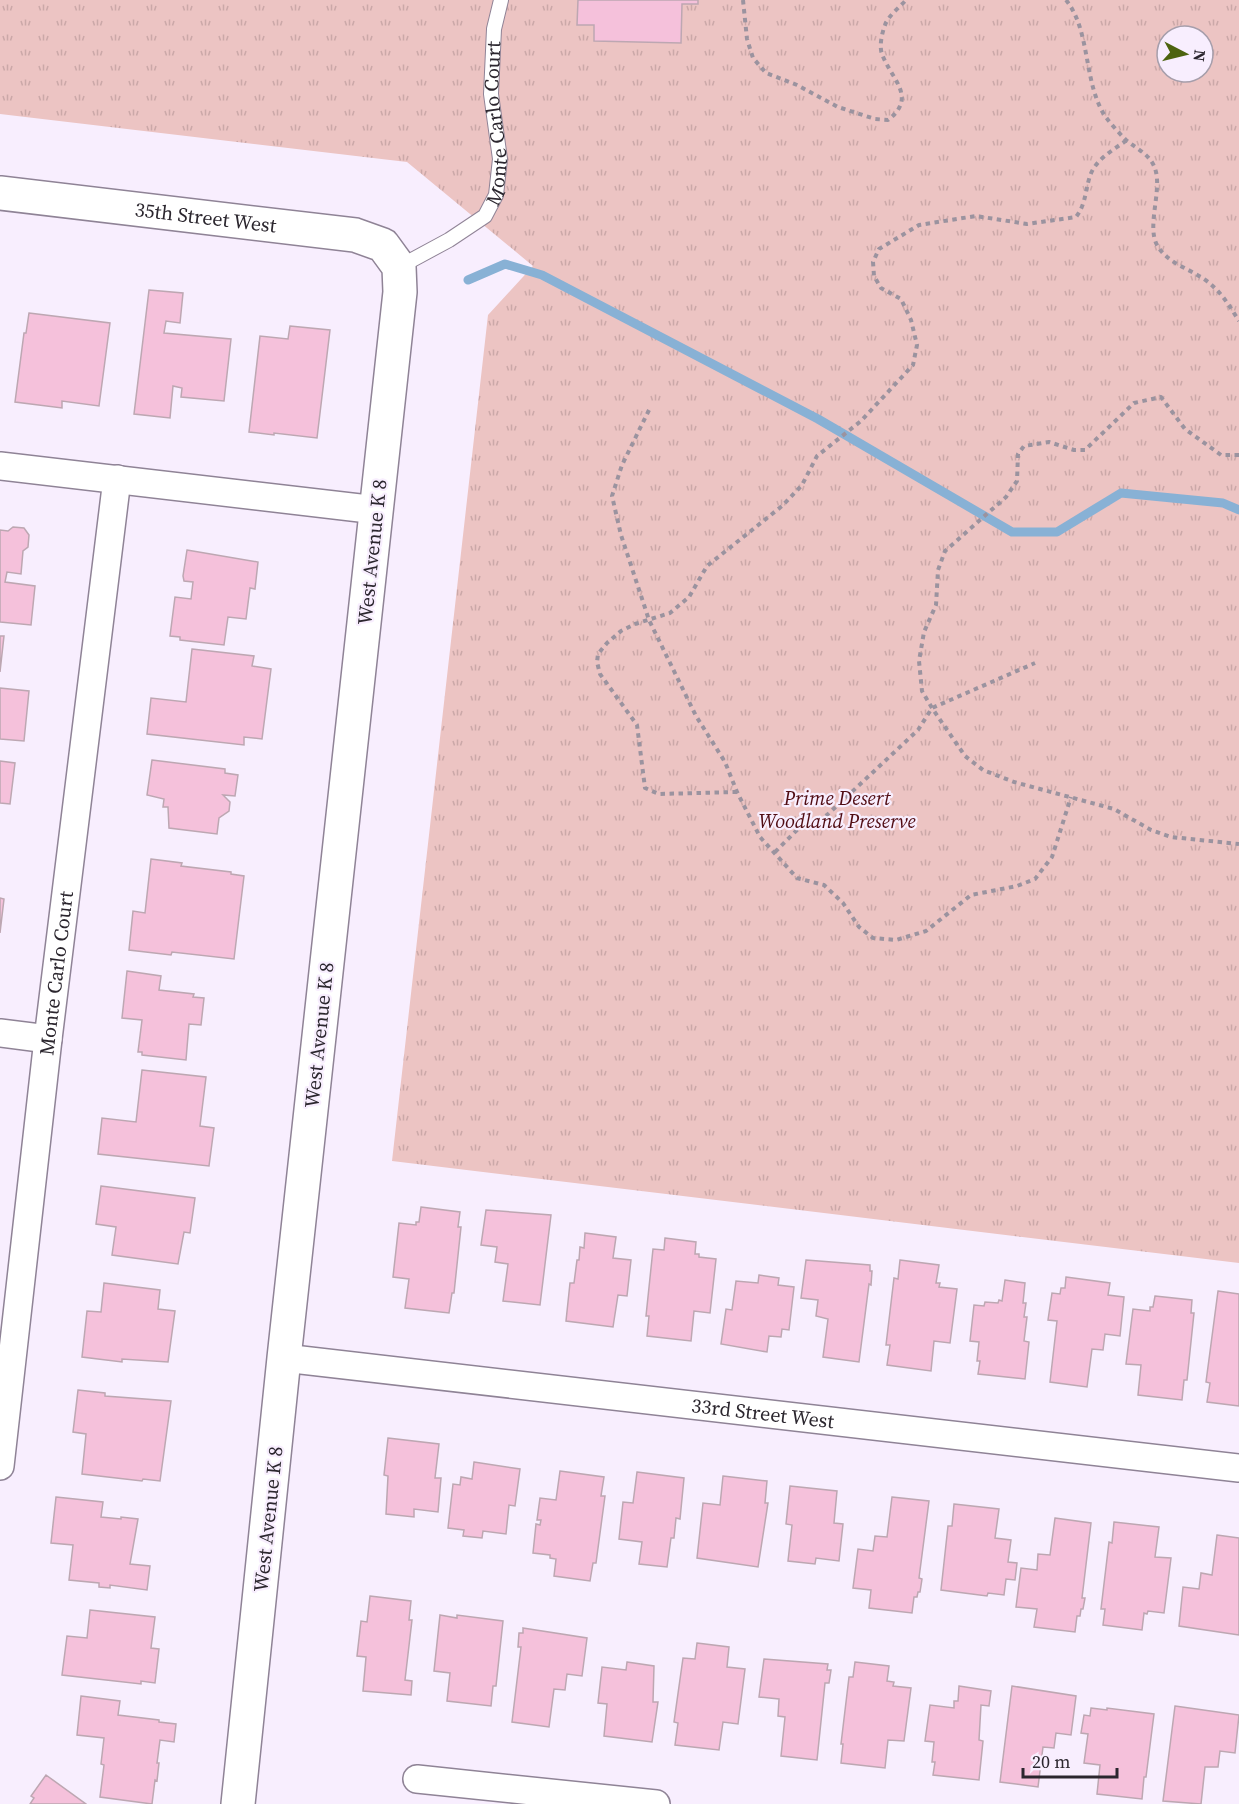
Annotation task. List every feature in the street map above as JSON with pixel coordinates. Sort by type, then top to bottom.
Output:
[{"type":"street","name":"35th Street West","points":[[0,192],[355,235],[383,245],[399,267]]},
{"type":"street","name":"West Avenue K 8","points":[[238,1804],[400,292],[399,267]]},
{"type":"street","points":[[0,466],[377,510]]},
{"type":"street","name":"Monte Carlo Court","points":[[0,1466],[48,1039],[117,480]]},
{"type":"street","points":[[0,1033],[48,1039]]},
{"type":"street","name":"33rd Street West","points":[[284,1358],[1239,1468]]},
{"type":"street","points":[[417,1779],[656,1804]]},
{"type":"lane","name":"Monte Carlo Court","points":[[399,267],[449,240],[485,216],[496,195],[500,159],[491,94],[494,29],[501,0]]},
{"type":"path","points":[[743,0],[747,39],[753,58],[766,73],[797,85],[838,106],[876,119],[888,120],[902,104],[900,89],[880,52],[885,24],[906,0]]},
{"type":"path","points":[[1066,0],[1072,7],[1095,95],[1105,116],[1126,140],[1147,153],[1156,171],[1154,230],[1156,244],[1172,261],[1205,280],[1222,294],[1239,321]]},
{"type":"path","points":[[737,792],[659,794],[645,788],[637,724],[600,674],[598,654],[607,643],[635,624],[670,613],[689,597],[707,566],[783,506],[802,485],[817,456],[861,421],[913,365],[917,345],[911,320],[901,299],[881,288],[874,276],[873,262],[879,249],[920,225],[976,216],[1028,224],[1076,217],[1083,208],[1090,174],[1102,157],[1126,140]]},
{"type":"path","points":[[1239,455],[1221,455],[1185,429],[1161,397],[1134,403],[1085,450],[1074,450],[1049,442],[1024,446],[1018,454],[1017,481],[1006,496],[945,551],[938,570],[936,605],[924,632],[919,661],[922,691],[965,756],[983,770],[1014,782],[1114,809],[1151,830],[1171,837],[1239,844]]},
{"type":"path","points":[[649,410],[622,465],[612,496],[621,535],[649,620],[696,716],[725,762],[737,792],[760,837],[797,878],[824,885],[843,903],[859,927],[873,938],[896,940],[926,931],[971,895],[1017,886],[1035,879],[1052,857],[1071,797]]},
{"type":"path","points":[[775,852],[798,829],[827,815],[862,783],[918,730],[932,708],[1035,663]]},
{"type":"green space","name":"Prime Desert Woodland Preserve","points":[[0,0],[1239,0],[1239,1263],[392,1161],[488,315],[533,266],[407,162],[0,114]]},
{"type":"building","points":[[578,0],[698,0],[698,4],[682,4],[681,43],[594,41],[594,25],[577,25]]},
{"type":"building","points":[[149,290],[183,293],[180,323],[166,321],[164,333],[231,339],[224,401],[181,397],[182,388],[173,386],[170,418],[134,414]]},
{"type":"building","points":[[29,313],[110,323],[99,406],[62,401],[62,408],[15,402],[24,333],[26,333]]},
{"type":"building","points":[[290,326],[330,330],[317,438],[249,432],[260,336],[288,339]]},
{"type":"building","points":[[13,527],[24,528],[29,535],[28,547],[23,551],[21,574],[7,572],[5,582],[35,586],[31,625],[0,622],[0,530],[8,531]]},
{"type":"building","points":[[187,550],[258,562],[255,589],[250,588],[246,619],[228,617],[224,645],[180,640],[180,637],[170,636],[175,597],[191,599],[193,582],[184,581],[183,576]]},
{"type":"building","points":[[0,636],[4,636],[0,672]]},
{"type":"building","points":[[192,649],[254,656],[252,666],[271,669],[262,739],[244,737],[244,745],[147,734],[151,698],[186,702]]},
{"type":"building","points":[[0,688],[29,691],[24,741],[0,739]]},
{"type":"building","points":[[152,760],[225,769],[225,773],[238,775],[235,796],[223,795],[230,802],[229,811],[219,818],[217,834],[169,828],[168,807],[163,807],[164,799],[147,795]]},
{"type":"building","points":[[0,761],[15,763],[10,804],[0,803]]},
{"type":"building","points":[[151,859],[244,876],[234,959],[129,950],[133,911],[145,913]]},
{"type":"building","points":[[0,898],[4,899],[0,933]]},
{"type":"building","points":[[127,971],[161,976],[159,990],[194,994],[193,997],[204,998],[201,1025],[189,1024],[186,1060],[142,1055],[142,1052],[138,1052],[142,1020],[122,1018]]},
{"type":"building","points":[[142,1070],[206,1077],[200,1126],[214,1128],[209,1166],[98,1154],[102,1118],[136,1122]]},
{"type":"building","points":[[101,1186],[195,1198],[190,1233],[184,1232],[178,1264],[112,1255],[116,1227],[96,1224]]},
{"type":"building","points":[[421,1207],[460,1212],[458,1227],[461,1227],[454,1293],[452,1293],[449,1313],[405,1308],[409,1279],[393,1277],[399,1223],[416,1225],[416,1222],[419,1222]]},
{"type":"building","points":[[486,1210],[551,1215],[540,1305],[503,1301],[508,1264],[495,1262],[497,1247],[481,1245]]},
{"type":"building","points":[[585,1233],[616,1237],[613,1258],[631,1260],[627,1296],[618,1295],[613,1327],[566,1321],[570,1283],[574,1283],[580,1247],[584,1248]]},
{"type":"building","points":[[665,1238],[696,1242],[695,1254],[699,1254],[699,1257],[716,1259],[710,1313],[694,1311],[691,1341],[647,1336],[649,1316],[646,1316],[653,1249],[664,1250]]},
{"type":"building","points":[[806,1260],[870,1265],[871,1285],[869,1284],[859,1362],[823,1357],[828,1319],[816,1316],[818,1300],[801,1298]]},
{"type":"building","points":[[900,1260],[939,1265],[936,1283],[940,1283],[939,1287],[957,1289],[950,1343],[934,1341],[931,1371],[887,1365],[890,1345],[886,1345],[894,1278],[898,1279]]},
{"type":"building","points":[[759,1275],[779,1278],[778,1285],[794,1287],[789,1330],[782,1329],[781,1337],[769,1336],[767,1352],[721,1344],[726,1309],[732,1310],[736,1281],[758,1283]]},
{"type":"building","points":[[1066,1277],[1110,1283],[1108,1295],[1124,1297],[1120,1336],[1105,1334],[1103,1350],[1092,1349],[1087,1387],[1050,1382],[1057,1321],[1048,1320],[1052,1293],[1060,1294],[1061,1288],[1065,1288]]},
{"type":"building","points":[[1005,1280],[1025,1283],[1023,1303],[1026,1303],[1024,1317],[1027,1317],[1024,1341],[1029,1342],[1025,1379],[978,1374],[979,1342],[970,1341],[974,1305],[984,1306],[985,1302],[1002,1301]]},
{"type":"building","points":[[104,1283],[160,1290],[158,1309],[175,1311],[168,1362],[122,1359],[122,1362],[82,1357],[87,1311],[101,1312]]},
{"type":"building","points":[[1218,1291],[1239,1294],[1239,1406],[1207,1402],[1210,1383],[1206,1382]]},
{"type":"building","points":[[1155,1296],[1192,1300],[1191,1313],[1194,1313],[1187,1380],[1184,1380],[1182,1400],[1138,1395],[1141,1365],[1126,1364],[1133,1309],[1150,1311]]},
{"type":"building","points":[[78,1390],[105,1393],[105,1396],[171,1401],[160,1481],[82,1474],[86,1434],[73,1432]]},
{"type":"building","points":[[388,1438],[439,1444],[435,1478],[441,1478],[438,1512],[414,1509],[414,1517],[386,1514],[388,1476],[384,1475]]},
{"type":"building","points":[[474,1462],[520,1469],[515,1506],[509,1505],[506,1534],[483,1531],[482,1538],[463,1536],[464,1530],[448,1528],[453,1484],[460,1485],[461,1477],[472,1479]]},
{"type":"building","points":[[560,1471],[604,1477],[601,1496],[605,1496],[596,1563],[593,1563],[590,1581],[554,1576],[556,1559],[550,1558],[550,1555],[533,1553],[536,1524],[540,1525],[541,1520],[537,1520],[540,1498],[556,1500]]},
{"type":"building","points":[[637,1472],[684,1478],[680,1519],[676,1518],[667,1567],[639,1564],[642,1542],[619,1539],[623,1502],[633,1503]]},
{"type":"building","points":[[723,1476],[767,1481],[765,1503],[768,1503],[758,1567],[697,1558],[703,1503],[720,1505]]},
{"type":"building","points":[[790,1486],[837,1491],[834,1523],[843,1524],[839,1561],[816,1558],[815,1564],[788,1561],[792,1525],[786,1524]]},
{"type":"building","points":[[56,1497],[103,1502],[101,1517],[138,1519],[130,1564],[150,1566],[147,1590],[110,1585],[110,1588],[99,1587],[99,1583],[69,1580],[73,1545],[51,1543]]},
{"type":"building","points":[[892,1497],[929,1501],[919,1578],[922,1579],[920,1592],[917,1597],[914,1597],[912,1613],[869,1608],[871,1590],[853,1588],[858,1549],[873,1551],[875,1536],[887,1537]]},
{"type":"building","points":[[954,1504],[999,1509],[995,1538],[1011,1540],[1008,1562],[1017,1563],[1015,1580],[1006,1579],[1004,1595],[988,1593],[987,1596],[941,1590],[948,1526],[952,1526]]},
{"type":"building","points":[[1055,1518],[1091,1523],[1082,1598],[1085,1598],[1080,1616],[1077,1616],[1075,1632],[1034,1627],[1037,1609],[1016,1607],[1021,1568],[1037,1570],[1038,1554],[1050,1555]]},
{"type":"building","points":[[1114,1522],[1159,1527],[1155,1557],[1171,1558],[1164,1613],[1148,1611],[1147,1614],[1144,1613],[1142,1630],[1103,1625],[1105,1609],[1101,1609],[1109,1542],[1112,1543]]},
{"type":"building","points":[[1217,1535],[1239,1538],[1239,1635],[1179,1626],[1183,1587],[1199,1589],[1201,1573],[1212,1575]]},
{"type":"building","points":[[370,1596],[411,1601],[409,1620],[412,1620],[405,1680],[412,1681],[411,1695],[363,1691],[366,1657],[357,1656],[361,1621],[367,1622]]},
{"type":"building","points":[[90,1610],[155,1617],[151,1648],[159,1649],[155,1683],[141,1681],[141,1684],[62,1675],[67,1636],[87,1638]]},
{"type":"building","points":[[440,1615],[503,1621],[496,1686],[493,1686],[491,1706],[447,1701],[450,1673],[434,1671]]},
{"type":"building","points":[[523,1628],[587,1638],[582,1676],[567,1674],[565,1690],[554,1689],[549,1727],[512,1722],[521,1647],[518,1647],[519,1633],[523,1633]]},
{"type":"building","points":[[697,1643],[729,1647],[727,1667],[745,1669],[738,1724],[723,1722],[719,1750],[675,1745],[678,1723],[674,1722],[683,1658],[695,1659]]},
{"type":"building","points":[[764,1659],[828,1664],[827,1670],[831,1670],[829,1683],[825,1683],[817,1760],[781,1756],[785,1717],[778,1716],[779,1699],[759,1697]]},
{"type":"building","points":[[627,1662],[654,1666],[653,1702],[658,1702],[652,1742],[604,1736],[607,1704],[598,1703],[602,1667],[626,1670]]},
{"type":"building","points":[[855,1662],[889,1666],[887,1681],[894,1682],[893,1686],[911,1688],[904,1741],[888,1740],[885,1768],[841,1763],[849,1677],[853,1677]]},
{"type":"building","points":[[959,1686],[991,1691],[989,1706],[981,1705],[979,1740],[983,1741],[979,1780],[933,1775],[934,1742],[925,1741],[930,1705],[954,1708],[954,1701],[958,1701]]},
{"type":"building","points":[[1012,1686],[1076,1696],[1071,1735],[1056,1733],[1054,1748],[1043,1747],[1038,1787],[1000,1782]]},
{"type":"building","points":[[81,1696],[120,1701],[118,1715],[176,1724],[174,1742],[160,1740],[157,1781],[155,1780],[152,1804],[100,1797],[104,1765],[101,1764],[104,1738],[77,1735]]},
{"type":"building","points":[[1175,1706],[1239,1715],[1235,1753],[1220,1751],[1218,1767],[1205,1767],[1201,1804],[1163,1801]]},
{"type":"building","points":[[1091,1708],[1154,1714],[1142,1799],[1097,1794],[1100,1765],[1084,1763],[1088,1734],[1081,1733],[1084,1715],[1090,1716]]},
{"type":"building","points":[[46,1775],[86,1804],[30,1804],[34,1798],[31,1796]]},
{"type":"waterway","points":[[468,280],[505,264],[542,275],[818,419],[1012,532],[1057,532],[1121,493],[1223,503],[1239,510]]}]
